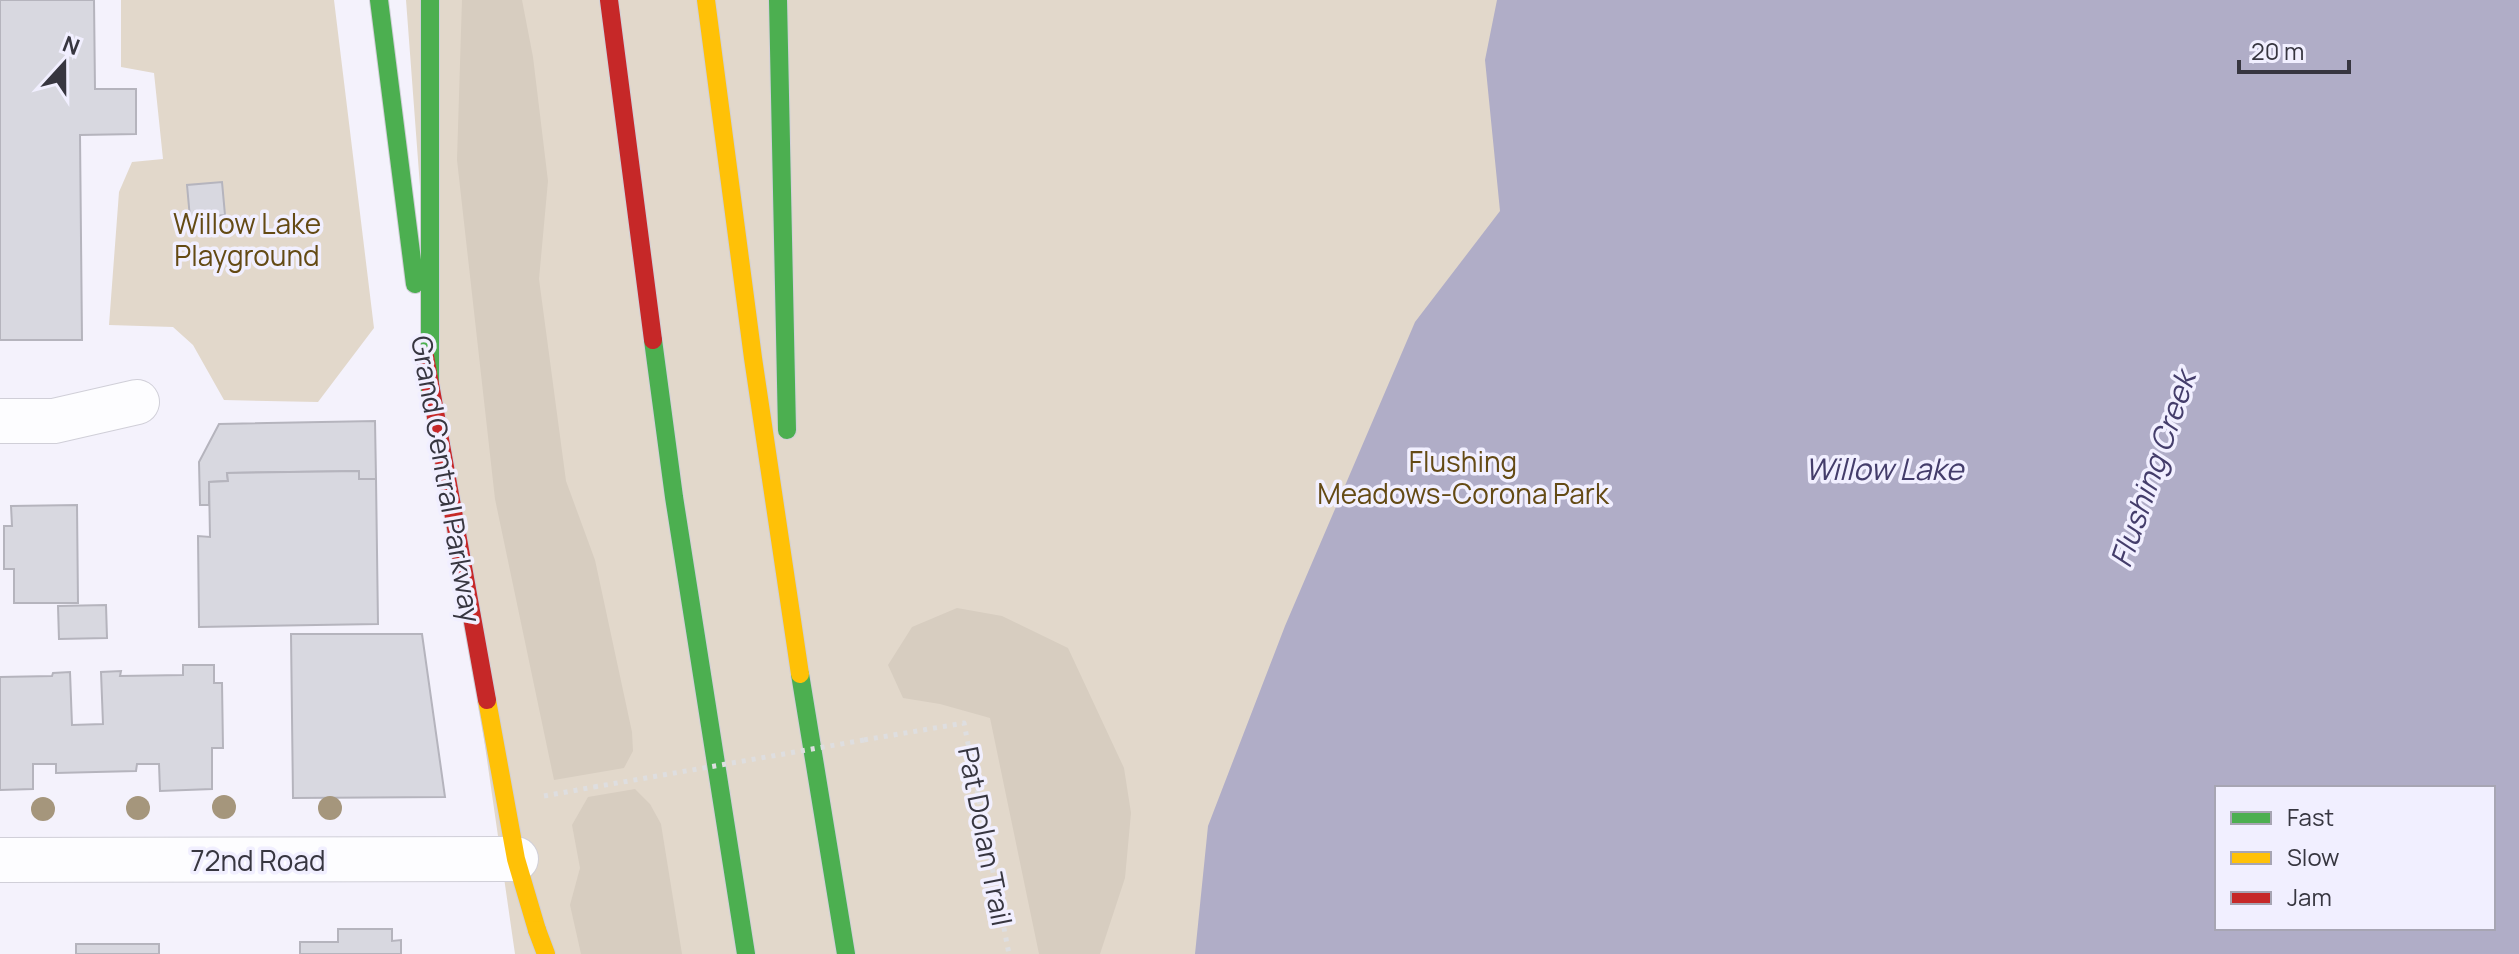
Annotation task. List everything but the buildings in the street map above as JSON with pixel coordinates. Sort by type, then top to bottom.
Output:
[{"type":"main road","name":"Grand Central Parkway","points":[[379,0],[430,393],[516,859],[541,946]]},
{"type":"main road","points":[[430,0],[430,393]]},
{"type":"main road","points":[[609,0],[674,497],[746,954]]},
{"type":"main road","points":[[706,0],[733,218],[791,617],[846,954]]},
{"type":"main road","points":[[778,0],[787,443]]},
{"type":"main road","points":[[788,474],[791,617]]},
{"type":"street","points":[[0,421],[54,421],[137,402]]},
{"type":"street","name":"72nd Road","points":[[0,860],[516,859]]},
{"type":"path","name":"Pat Dolan Trail","points":[[540,796],[964,723],[1009,954]]},
{"type":"green space","name":"Willow Lake Playground","points":[[121,0],[334,0],[374,328],[318,402],[224,400],[193,345],[173,327],[109,325],[119,192],[132,162],[163,159],[154,73],[121,67]]},
{"type":"green space","name":"Flushing Meadows-Corona Park","points":[[406,0],[2519,0],[2519,954],[515,954],[437,413]]},
{"type":"shaded area","points":[[462,0],[522,0],[533,57],[548,181],[539,279],[566,481],[595,560],[632,732],[633,751],[624,768],[554,780],[495,499],[457,160]]},
{"type":"shaded area","points":[[957,608],[1002,616],[1068,648],[1124,768],[1131,813],[1125,878],[1100,954],[1039,954],[990,718],[940,704],[903,698],[888,665],[912,627]]},
{"type":"shaded area","points":[[635,789],[650,804],[661,824],[682,954],[581,954],[570,905],[580,868],[572,825],[588,797]]},
{"type":"water","name":"Willow Lake","points":[[1497,0],[2519,0],[2519,954],[1195,954],[1208,826],[1285,626],[1415,322],[1500,211],[1485,60]]},
{"type":"traffic: fast","points":[[379,0],[415,284]]},
{"type":"traffic: fast","points":[[430,0],[430,393]]},
{"type":"traffic: fast","points":[[778,0],[787,430]]},
{"type":"traffic: fast","points":[[653,340],[674,497],[746,954]]},
{"type":"traffic: fast","points":[[800,674],[846,954]]},
{"type":"traffic: slow","points":[[706,0],[753,358],[800,674]]},
{"type":"traffic: slow","points":[[487,700],[516,859],[537,930]]},
{"type":"traffic: slow","points":[[537,930],[546,954]]},
{"type":"traffic: jam","points":[[609,0],[653,340]]},
{"type":"traffic: jam","points":[[425,356],[487,700]]},
{"type":"water label","name":"Flushing Creek","points":[[2152,469]]}]
